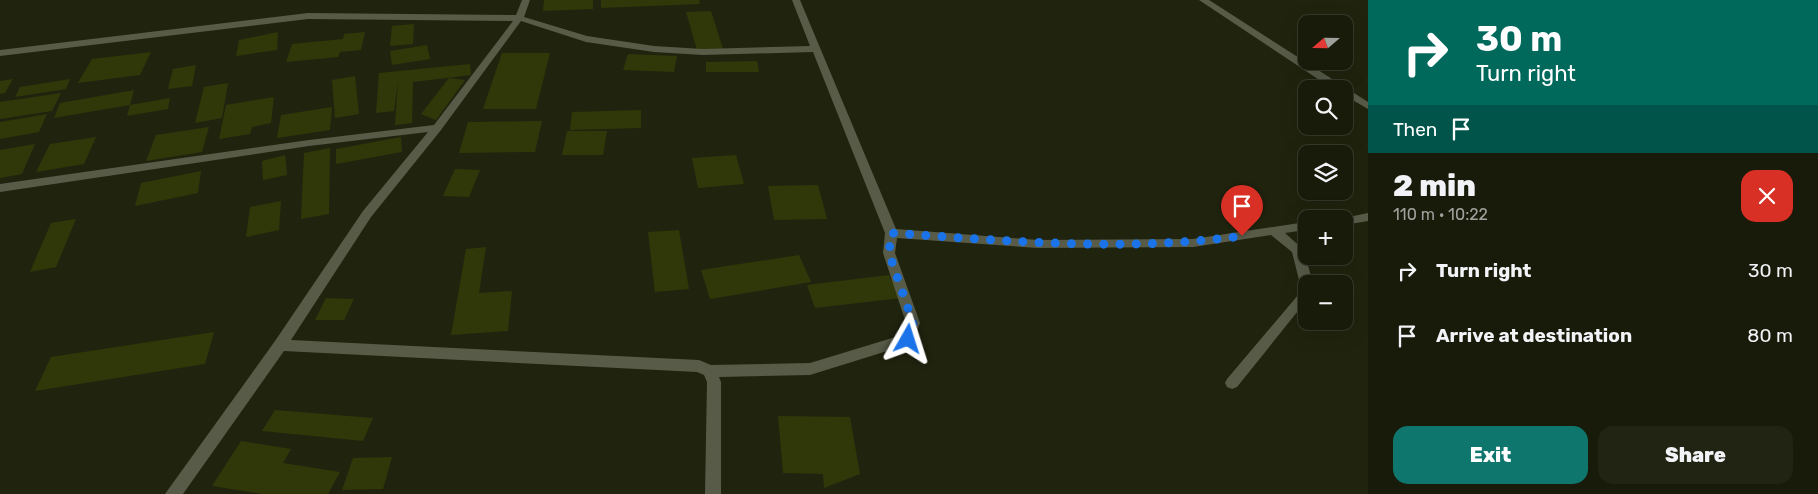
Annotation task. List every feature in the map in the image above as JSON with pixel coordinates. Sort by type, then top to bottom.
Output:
[{"type":"street","points":[[173,494],[280,345],[367,214],[437,128],[520,18],[526,0]]},
{"type":"street","points":[[280,345],[700,366],[710,370],[810,369],[908,339],[913,323],[889,253],[891,233],[796,0]]},
{"type":"street","points":[[1203,0],[1326,80]]},
{"type":"street","points":[[0,53],[308,16],[520,18],[586,39],[654,49],[704,52],[816,49]]},
{"type":"street","points":[[1353,97],[1368,106]]},
{"type":"street","points":[[0,188],[309,143],[437,128]]},
{"type":"street","points":[[1353,220],[1368,218]]},
{"type":"street","points":[[891,233],[1038,244],[1194,243],[1298,227]]},
{"type":"street","points":[[1274,231],[1298,250],[1305,275]]},
{"type":"street","points":[[1232,383],[1298,302]]},
{"type":"street","points":[[710,370],[714,382],[713,494]]},
{"type":"building","points":[[544,0],[593,0],[593,9],[543,11]]},
{"type":"building","points":[[601,0],[699,0],[700,4],[601,8]]},
{"type":"building","points":[[711,11],[723,49],[697,50],[686,12]]},
{"type":"building","points":[[414,24],[413,44],[390,46],[392,26]]},
{"type":"building","points":[[278,32],[277,50],[236,56],[239,40]]},
{"type":"building","points":[[365,32],[361,50],[340,52],[338,57],[286,62],[292,44],[343,39],[344,34]]},
{"type":"building","points":[[427,45],[430,59],[392,65],[390,51]]},
{"type":"building","points":[[151,52],[140,75],[78,83],[92,59]]},
{"type":"building","points":[[502,53],[550,53],[536,109],[483,109]]},
{"type":"building","points":[[628,54],[677,56],[674,72],[623,70]]},
{"type":"building","points":[[757,61],[759,72],[706,72],[706,62]]},
{"type":"building","points":[[470,64],[471,75],[413,82],[412,123],[395,125],[398,82],[394,111],[376,113],[379,73]]},
{"type":"building","points":[[196,65],[192,86],[168,89],[173,69]]},
{"type":"building","points":[[355,76],[359,114],[335,118],[332,80]]},
{"type":"building","points":[[449,78],[465,80],[436,120],[421,114]]},
{"type":"building","points":[[13,79],[5,93],[0,94],[0,81]]},
{"type":"building","points":[[70,79],[66,89],[15,97],[20,87]]},
{"type":"building","points":[[228,83],[222,118],[195,123],[204,87]]},
{"type":"building","points":[[134,90],[130,105],[54,118],[60,103]]},
{"type":"building","points":[[61,93],[52,111],[0,119],[0,102]]},
{"type":"building","points":[[274,97],[271,123],[252,127],[250,134],[219,139],[226,105]]},
{"type":"building","points":[[170,98],[168,109],[127,116],[130,105]]},
{"type":"building","points":[[332,107],[330,130],[277,138],[281,115]]},
{"type":"building","points":[[641,110],[641,128],[570,130],[572,112]]},
{"type":"building","points":[[47,114],[39,132],[0,139],[0,122]]},
{"type":"building","points":[[542,121],[535,152],[459,153],[468,122]]},
{"type":"building","points":[[209,127],[202,152],[146,161],[156,135]]},
{"type":"building","points":[[567,131],[607,131],[603,155],[562,155]]},
{"type":"building","points":[[96,137],[84,164],[36,172],[50,144]]},
{"type":"building","points":[[401,137],[402,152],[336,164],[336,149]]},
{"type":"building","points":[[35,144],[22,174],[0,178],[0,150]]},
{"type":"building","points":[[330,148],[329,214],[301,219],[304,153]]},
{"type":"building","points":[[285,155],[287,175],[263,180],[262,161]]},
{"type":"building","points":[[736,155],[744,184],[698,188],[692,158]]},
{"type":"building","points":[[455,169],[480,170],[469,197],[443,196]]},
{"type":"building","points":[[201,171],[198,193],[135,206],[141,183]]},
{"type":"building","points":[[818,185],[827,219],[774,220],[768,186]]},
{"type":"building","points":[[281,201],[279,230],[246,237],[250,207]]},
{"type":"building","points":[[76,219],[56,267],[30,272],[51,223]]},
{"type":"building","points":[[679,230],[689,289],[655,292],[648,232]]},
{"type":"building","points":[[486,247],[479,293],[512,291],[508,331],[451,335],[466,249]]},
{"type":"building","points":[[799,255],[811,282],[710,299],[701,270]]},
{"type":"building","points":[[889,275],[901,298],[815,308],[807,285]]},
{"type":"building","points":[[326,298],[354,299],[344,320],[315,320]]},
{"type":"building","points":[[214,332],[205,364],[35,391],[51,357]]},
{"type":"building","points":[[275,410],[373,418],[363,441],[262,431]]},
{"type":"building","points":[[778,416],[850,417],[860,474],[824,488],[823,474],[783,473]]},
{"type":"building","points":[[241,441],[291,449],[283,463],[340,472],[328,494],[263,494],[212,486]]},
{"type":"building","points":[[392,457],[383,489],[342,490],[353,458]]},
{"type":"route","points":[[908,339],[913,323],[889,253],[891,233],[1038,244],[1194,243],[1242,236]]}]
